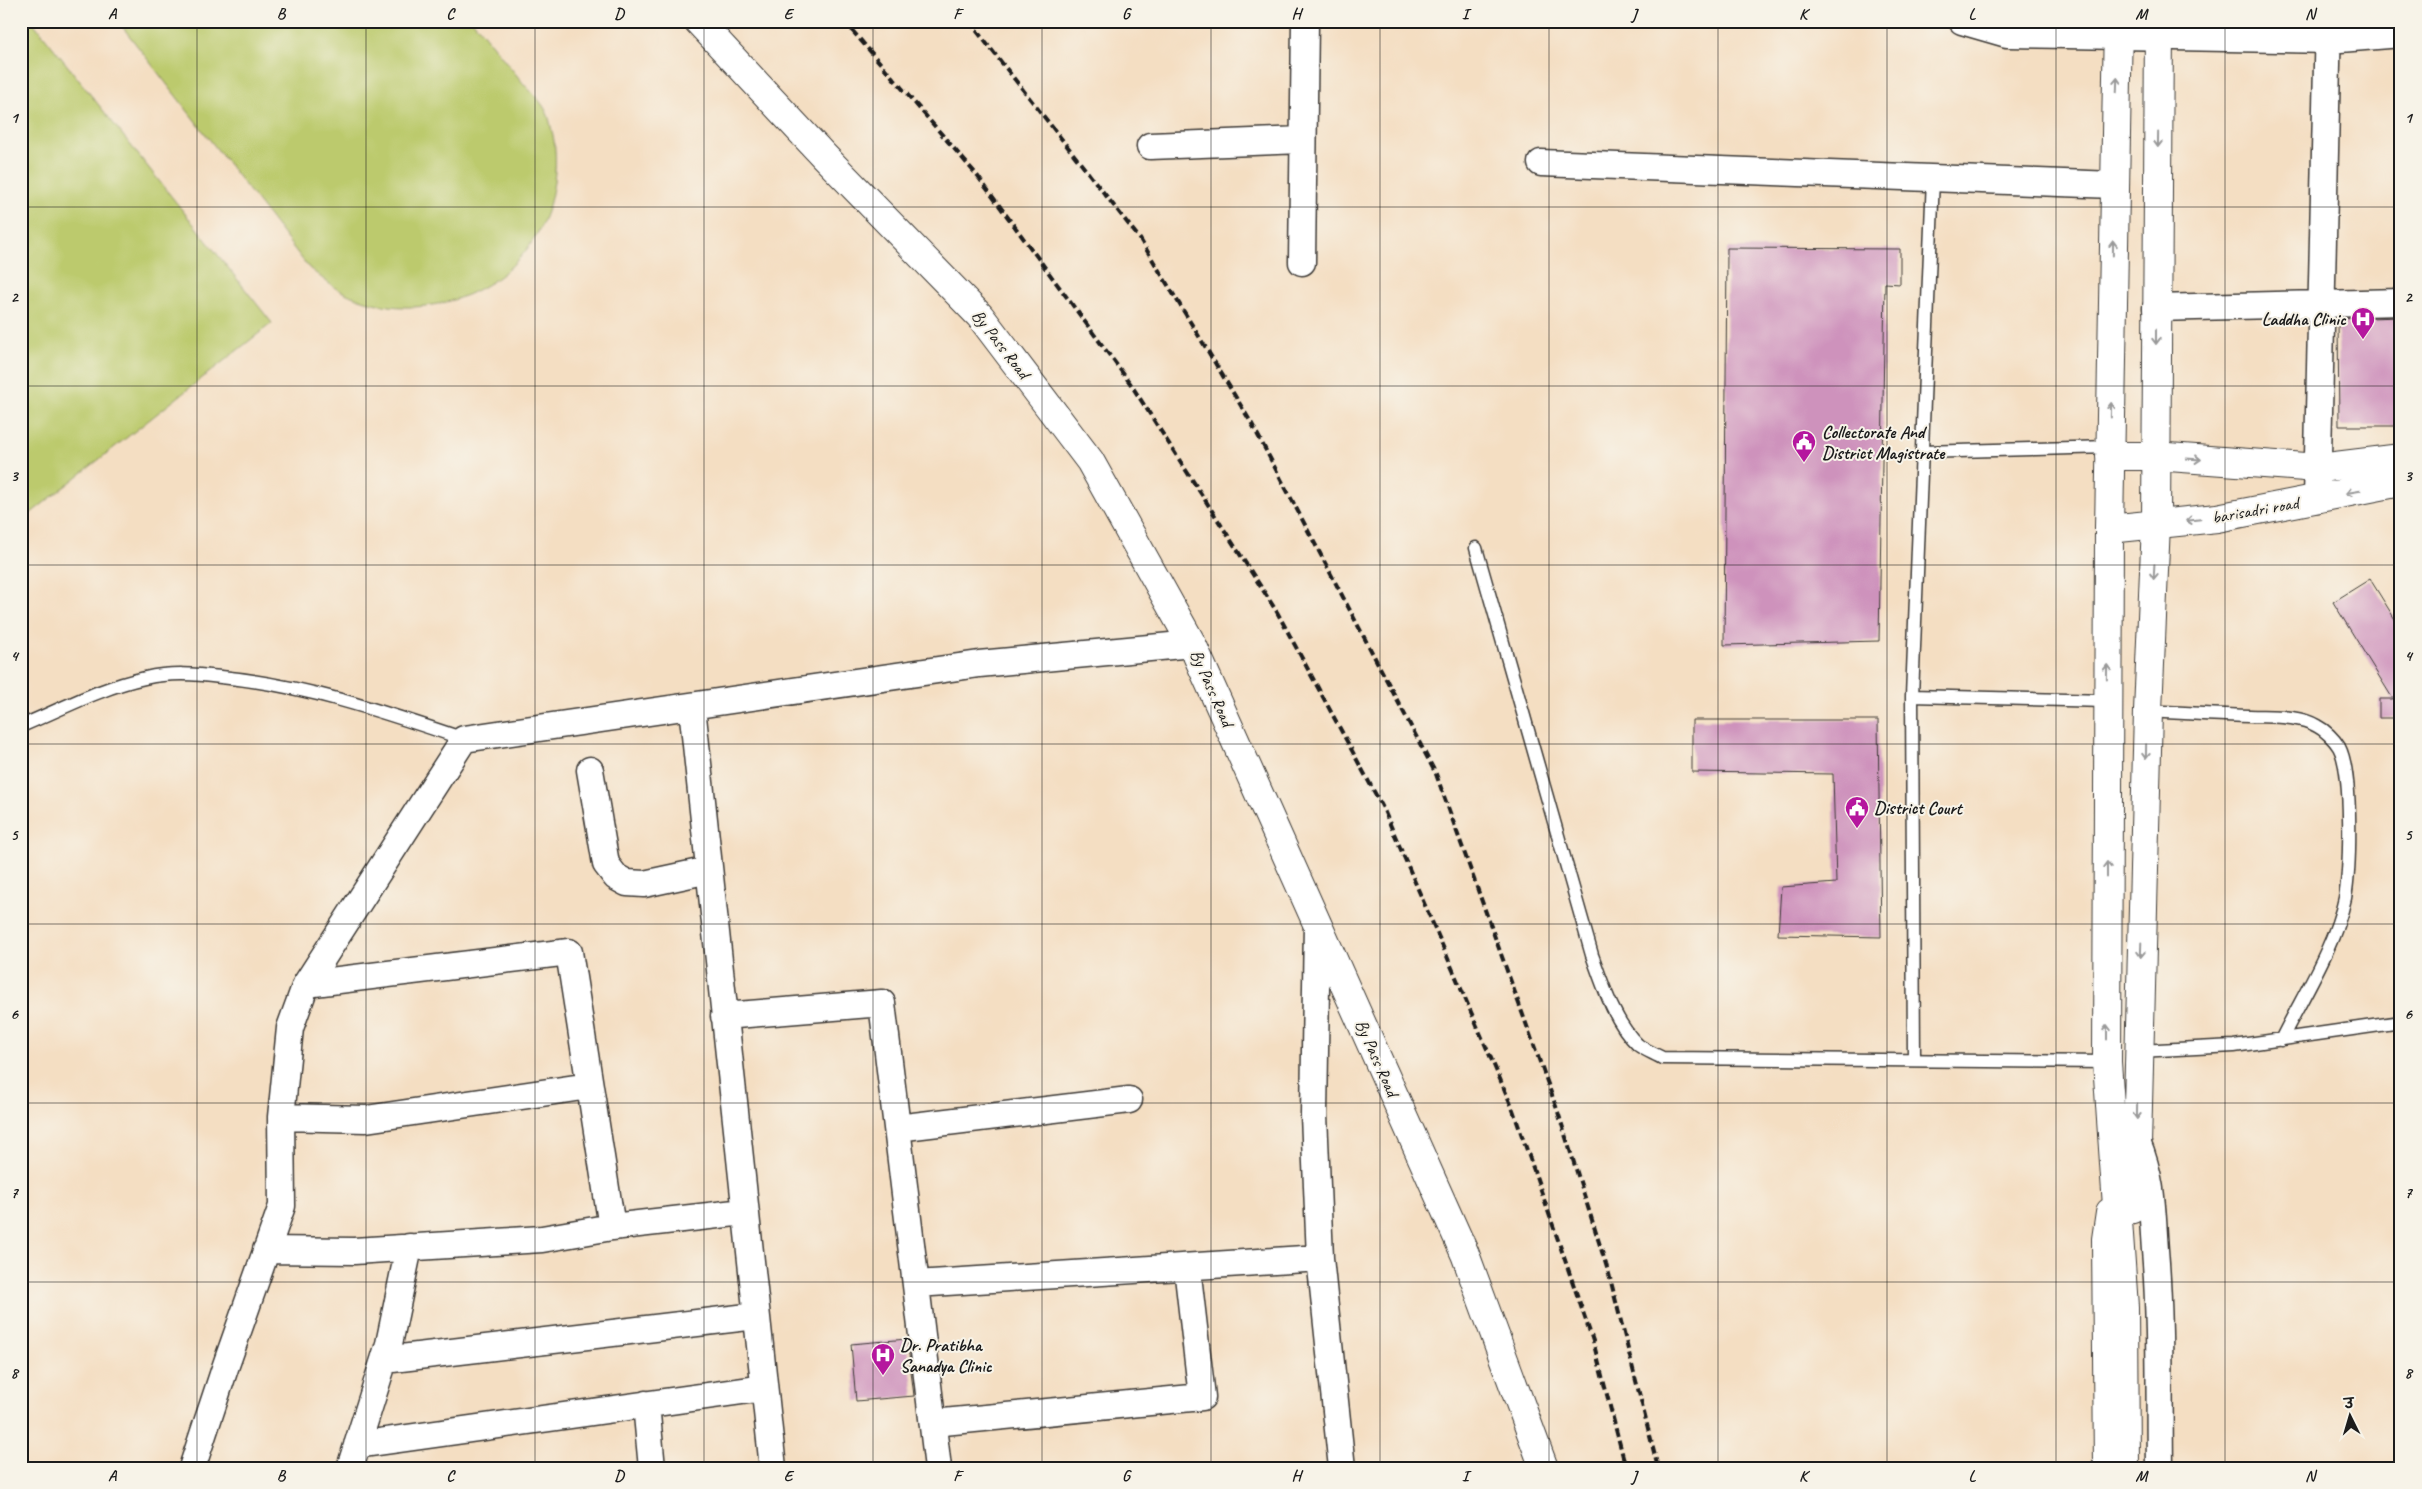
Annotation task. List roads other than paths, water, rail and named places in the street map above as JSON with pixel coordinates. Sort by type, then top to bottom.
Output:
[{"type":"main road","name":"By Pass Road","points":[[698,21],[823,155],[980,316],[1090,461],[1192,644],[1465,1254],[1544,1468]]},
{"type":"main road","points":[[2118,28],[2106,701],[2107,1062],[2124,1307],[2125,1468]]},
{"type":"main road","points":[[2124,1307],[2136,1142],[2148,711],[2156,524],[2156,308],[2160,29]]},
{"type":"main road","points":[[2110,452],[2319,468],[2372,464],[2401,458]]},
{"type":"main road","name":"barisadri road","points":[[2109,529],[2216,518],[2401,482]]},
{"type":"main road","points":[[2107,915],[2142,914]]},
{"type":"main road","points":[[2108,1468],[2106,1239],[2107,1221],[2116,1186]]},
{"type":"street","points":[[1302,262],[1305,21]]},
{"type":"street","points":[[1962,21],[2007,34],[2118,28],[2401,34]]},
{"type":"street","points":[[2317,499],[2328,31]]},
{"type":"street","points":[[1150,146],[1303,140]]},
{"type":"street","points":[[1541,163],[2114,185]]},
{"type":"street","points":[[2156,308],[2401,302]]},
{"type":"street","points":[[192,1468],[282,1206],[282,1117],[290,1028],[306,984],[464,739],[979,664],[1192,644]]},
{"type":"street","points":[[692,707],[744,1212],[773,1468]]},
{"type":"street","points":[[590,770],[606,864],[616,877],[627,883],[644,884],[709,870]]},
{"type":"street","points":[[1317,923],[1314,1115],[1320,1258],[1342,1468]]},
{"type":"street","points":[[306,984],[569,952],[612,1227]]},
{"type":"street","points":[[724,1016],[882,1004],[938,1468]]},
{"type":"street","points":[[282,1117],[366,1119],[589,1086]]},
{"type":"street","points":[[897,1128],[1128,1100]]},
{"type":"street","points":[[2136,1142],[2147,1167],[2152,1190],[2159,1296],[2160,1468]]},
{"type":"street","points":[[266,1250],[354,1251],[542,1239],[612,1227],[744,1212]]},
{"type":"street","points":[[409,1247],[384,1360],[354,1456],[646,1404],[764,1388]]},
{"type":"street","points":[[916,1284],[1320,1258]]},
{"type":"street","points":[[933,1423],[1202,1397],[1187,1267]]},
{"type":"street","points":[[384,1360],[756,1316]]},
{"type":"street","points":[[646,1404],[652,1468]]},
{"type":"lane","points":[[1914,1060],[1912,696],[1933,178]]},
{"type":"lane","points":[[1922,452],[2110,452]]},
{"type":"lane","points":[[1476,548],[1592,955],[1609,999],[1624,1027],[1639,1046],[1662,1058],[2107,1062]]},
{"type":"lane","points":[[21,726],[118,685],[146,678],[180,673],[264,681],[368,706],[464,739]]},
{"type":"lane","points":[[1912,696],[2106,701]]},
{"type":"lane","points":[[2148,711],[2290,718],[2317,725],[2329,735],[2339,748],[2345,772],[2348,813],[2348,861],[2344,899],[2329,944],[2281,1040]]},
{"type":"lane","points":[[2139,1051],[2234,1046],[2401,1022]]},
{"type":"railway","points":[[844,21],[976,174],[1130,383],[1277,612],[1383,808],[1512,1107],[1593,1341],[1626,1468]]},
{"type":"railway","points":[[969,21],[1140,239],[1252,424],[1436,774],[1558,1112],[1609,1274],[1658,1468]]},
{"type":"place","name":"Laddha Clinic","points":[[2363,340]]},
{"type":"place","name":"Collectorate And District Magistrate","points":[[1804,463]]},
{"type":"place","name":"District Court","points":[[1857,829]]},
{"type":"place","name":"Dr. Pratibha Sanadya Clinic","points":[[883,1376]]}]
